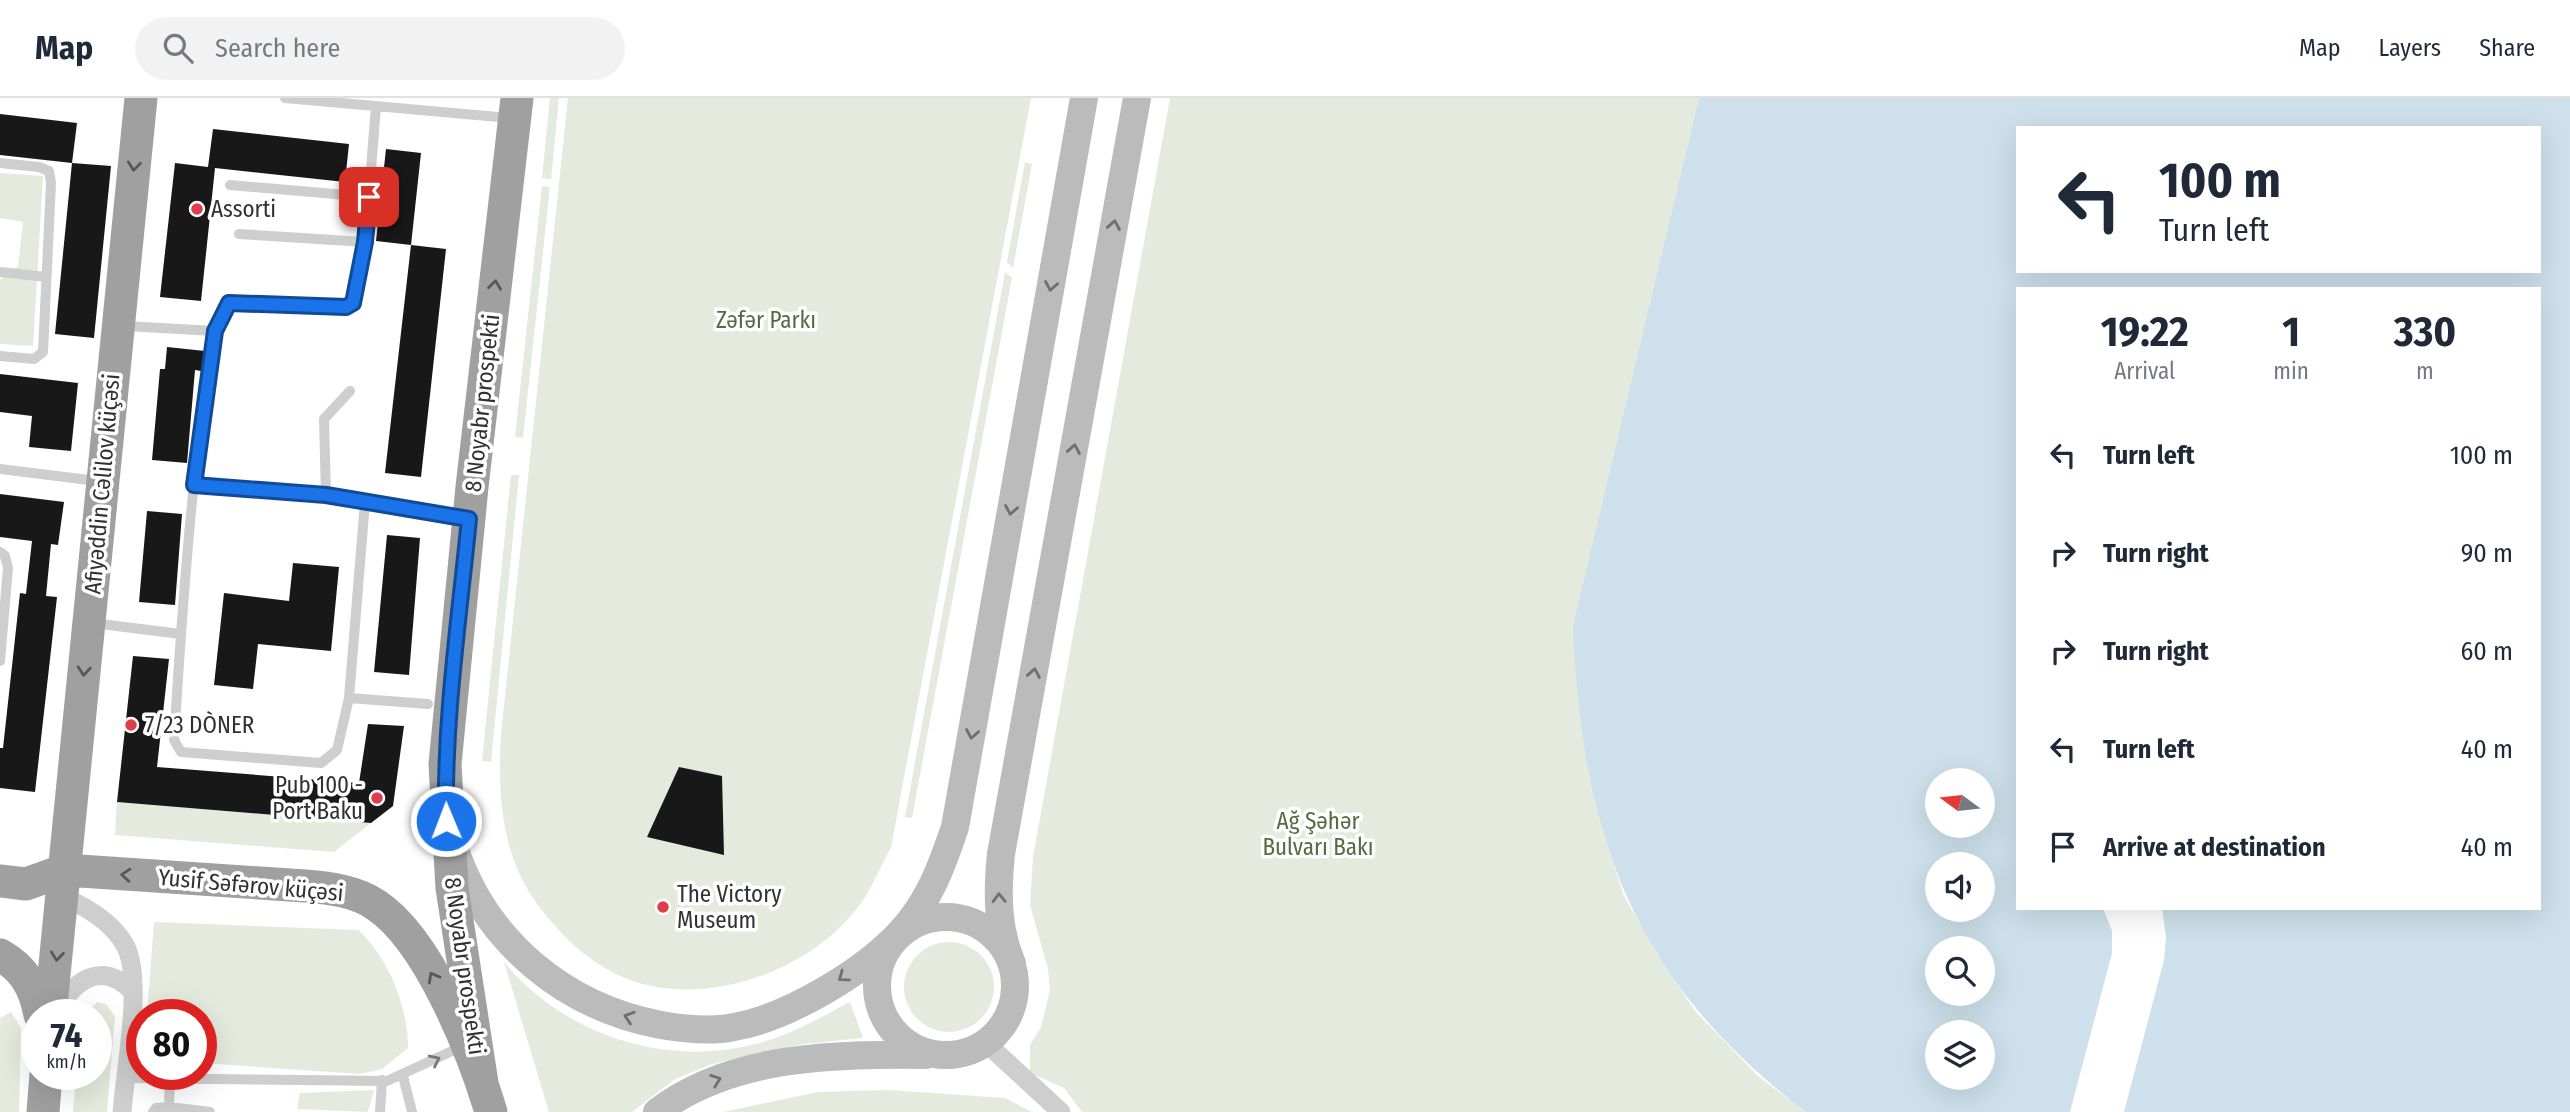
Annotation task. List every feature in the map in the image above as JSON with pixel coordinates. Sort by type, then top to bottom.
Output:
[{"type":"highway","name":"Afiyəddin Cəlilov küçəsi","points":[[52,999],[141,98]]},
{"type":"highway","name":"8 Noyabr prospekti","points":[[487,1097],[457,933],[446,821],[445,764],[449,706],[515,108]]},
{"type":"highway","name":"Yusif Səfərov küçəsi","points":[[13,883],[305,886],[341,891],[366,899],[387,913],[418,949],[453,1012],[487,1097]]},
{"type":"highway","points":[[0,955],[21,970],[31,983],[36,999]]},
{"type":"highway","points":[[43,1112],[45,1090]]},
{"type":"main road","points":[[944,1055],[922,1051],[902,1039],[887,1021],[878,1000],[877,977],[884,955],[924,901],[940,870],[955,827],[1084,98]]},
{"type":"main road","points":[[657,1112],[687,1091],[725,1077],[785,1062],[867,1054],[944,1055],[966,1052],[986,1043],[1002,1027],[1012,1008],[1016,986],[1013,964],[1004,943],[999,916],[1001,854],[1137,98]]},
{"type":"main road","points":[[446,821],[463,872],[478,901],[525,960],[570,993],[643,1022],[706,1030],[761,1021],[816,996],[917,922],[939,916],[963,918],[984,927],[1002,943],[1013,964]]},
{"type":"street","points":[[64,883],[115,931],[126,947],[132,967],[122,1112]]},
{"type":"street","points":[[66,999],[86,979],[97,975],[110,975],[122,981],[132,991]]},
{"type":"street","points":[[986,1043],[1061,1112]]},
{"type":"lane","points":[[285,98],[376,107],[515,108]]},
{"type":"lane","points":[[365,502],[349,698],[337,750],[331,758],[321,763],[181,752],[174,740],[181,634],[194,485],[215,331],[229,303],[346,307],[356,297],[365,242],[376,107]]},
{"type":"lane","points":[[0,163],[39,167],[49,172],[43,352],[34,359],[0,356]]},
{"type":"lane","points":[[230,185],[369,197]]},
{"type":"lane","points":[[239,234],[365,242]]},
{"type":"lane","points":[[0,272],[46,276]]},
{"type":"lane","points":[[117,325],[215,331]]},
{"type":"lane","points":[[326,495],[324,419],[350,391]]},
{"type":"lane","points":[[0,469],[101,481]]},
{"type":"lane","points":[[194,485],[326,495],[469,519]]},
{"type":"lane","points":[[0,552],[5,556],[8,568],[0,661]]},
{"type":"lane","points":[[89,623],[181,634]]},
{"type":"lane","points":[[349,698],[428,704]]},
{"type":"lane","points":[[217,1078],[382,1080],[403,1076],[466,1045]]},
{"type":"lane","points":[[403,1076],[412,1112]]},
{"type":"lane","points":[[380,1112],[382,1080]]},
{"type":"lane","points":[[169,1107],[170,1090]]},
{"type":"lane","points":[[153,1112],[156,1108],[169,1107],[210,1112]]},
{"type":"green space","points":[[550,98],[559,98],[551,179],[542,178]]},
{"type":"green space","name":"Zəfər Parkı","points":[[568,98],[1031,98],[891,847],[861,903],[839,928],[813,950],[782,967],[749,980],[714,988],[679,989],[646,985],[614,973],[580,950],[550,920],[533,898],[514,860],[504,819],[500,776],[501,734]]},
{"type":"green space","name":"Ağ Şəhər Bulvarı Bakı","points":[[1170,98],[1699,98],[1574,626],[1602,829],[1624,896],[1658,956],[1696,1012],[1758,1076],[1806,1112],[1082,1112],[1064,1088],[1030,1073],[1030,1045],[1041,1027],[1050,990],[1048,969],[1030,905],[1033,857]]},
{"type":"green space","points":[[1025,162],[1032,164],[1013,268],[1007,262]]},
{"type":"green space","points":[[0,173],[43,176],[33,346],[0,344],[0,280],[18,266],[23,222],[0,218]]},
{"type":"green space","points":[[542,186],[550,187],[523,438],[515,437]]},
{"type":"green space","points":[[1005,272],[1012,278],[912,818],[905,817]]},
{"type":"green space","points":[[511,475],[519,475],[491,762],[482,761]]},
{"type":"green space","points":[[117,802],[371,823],[334,852],[115,835]]},
{"type":"green space","points":[[154,922],[358,930],[379,954],[395,984],[405,1016],[408,1048],[382,1069],[360,1074],[217,1064],[217,999],[148,999]]},
{"type":"green space","points":[[949,942],[966,946],[981,955],[990,970],[994,987],[990,1004],[981,1019],[966,1028],[949,1032],[932,1028],[917,1019],[908,1004],[904,987],[908,970],[917,955],[932,946]]},
{"type":"green space","points":[[504,962],[528,987],[555,1008],[584,1025],[649,1047],[717,1051],[751,1045],[790,1032],[850,1002],[863,1038],[804,1044],[712,1064],[675,1079],[632,1112],[549,1112]]},
{"type":"green space","points":[[11,1012],[21,1028],[19,1112],[0,1112],[0,1018]]},
{"type":"green space","points":[[112,1012],[115,1016],[112,1052]]},
{"type":"green space","points":[[75,1090],[109,1090],[107,1112],[73,1112]]},
{"type":"green space","points":[[374,1090],[368,1112],[297,1109],[300,1093]]},
{"type":"green space","points":[[888,1090],[1005,1098],[1032,1112],[723,1112],[818,1092]]},
{"type":"water","points":[[1699,98],[2570,98],[2570,1112],[1806,1112],[1747,1062],[1698,1010],[1659,956],[1628,899],[1605,838],[1589,773],[1578,702],[1573,626]]},
{"type":"pier","points":[[2104,910],[2162,910],[2166,937],[2164,960],[2124,1112],[2070,1112],[2112,953],[2112,931]]},
{"type":"building","points":[[0,114],[77,123],[72,163],[0,155]]},
{"type":"building","points":[[213,129],[349,144],[345,182],[215,168],[201,301],[160,297],[175,163],[208,167]]},
{"type":"building","points":[[386,149],[421,153],[411,245],[376,241]]},
{"type":"building","points":[[72,163],[111,166],[94,338],[55,334]]},
{"type":"building","points":[[411,245],[446,249],[421,477],[385,473]]},
{"type":"building","points":[[167,347],[205,351],[201,371],[195,370],[187,463],[152,460],[160,369],[165,369]]},
{"type":"building","points":[[0,374],[78,383],[71,451],[29,447],[32,416],[0,412]]},
{"type":"building","points":[[0,494],[64,502],[58,545],[51,544],[46,596],[57,597],[35,792],[0,788],[0,748],[3,748],[20,593],[26,594],[32,541],[0,537]]},
{"type":"building","points":[[147,511],[182,514],[175,605],[139,602]]},
{"type":"building","points":[[387,535],[420,538],[409,675],[374,672]]},
{"type":"building","points":[[293,563],[339,567],[331,651],[258,644],[253,689],[214,685],[224,593],[289,601]]},
{"type":"building","points":[[133,656],[169,659],[157,767],[359,783],[368,724],[404,726],[393,806],[371,823],[117,802]]},
{"type":"building","points":[[679,767],[722,776],[724,855],[647,837]]},
{"type":"place","name":"Assorti","points":[[197,209]]},
{"type":"place","name":"7/23 DÒNER","points":[[131,725]]},
{"type":"place","name":"Pub 100 - Port Baku","points":[[377,798]]},
{"type":"place","name":"The Victory Museum","points":[[663,907]]},
{"type":"route","points":[[369,197],[365,242],[353,303],[346,307],[229,303],[224,308],[215,331],[194,485],[326,495],[469,519],[449,706],[445,764],[446,821]]}]
